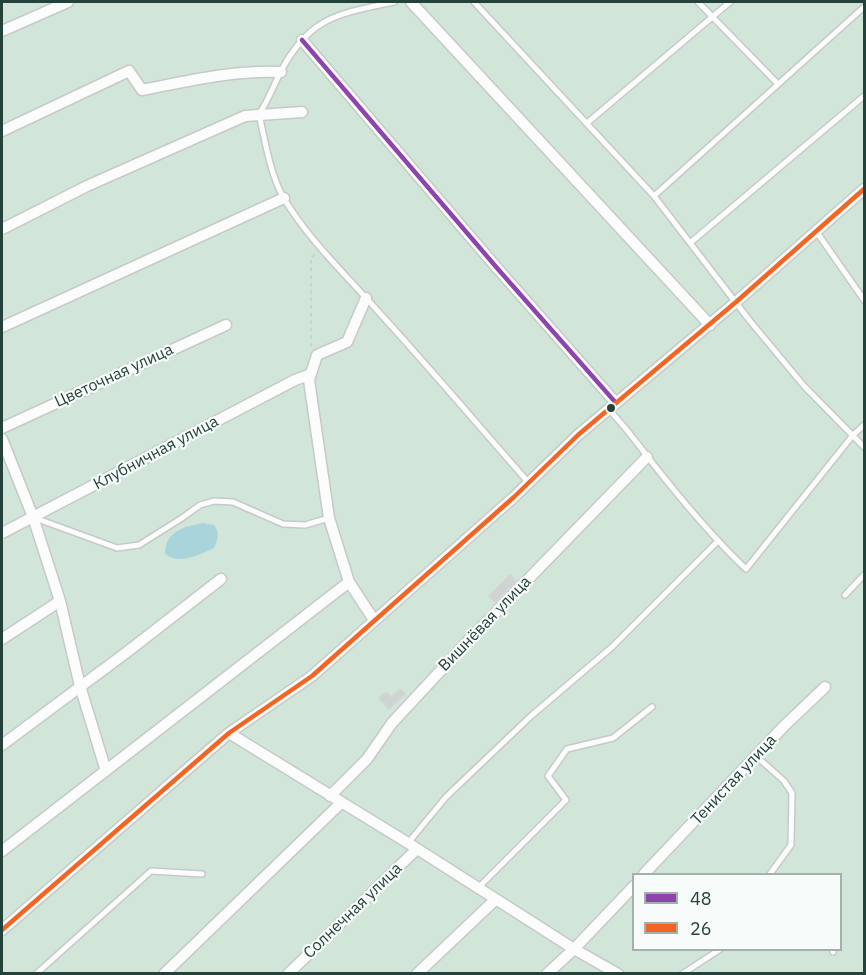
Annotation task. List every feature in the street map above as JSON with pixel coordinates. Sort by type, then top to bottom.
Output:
[{"type":"street","points":[[2,32],[68,2]]},
{"type":"street","points":[[411,2],[710,324]]},
{"type":"street","points":[[302,40],[613,406]]},
{"type":"street","points":[[2,131],[129,71],[142,90],[221,74],[255,71],[281,72]]},
{"type":"street","points":[[2,229],[87,186],[234,120],[260,114],[302,112]]},
{"type":"street","points":[[2,930],[229,733],[312,676],[529,483],[578,435],[863,193]]},
{"type":"street","points":[[2,327],[284,198]]},
{"type":"street","points":[[366,298],[347,342],[317,355],[309,380],[329,518],[349,582],[374,620]]},
{"type":"street","name":"Цветочная улица","points":[[2,428],[226,325]]},
{"type":"street","name":"Клубничная улица","points":[[2,533],[295,380],[311,374]]},
{"type":"street","points":[[2,439],[33,517],[60,602],[80,686],[106,771]]},
{"type":"street","name":"Вишнёвая улица","points":[[330,796],[367,759],[392,723],[470,639],[647,457]]},
{"type":"street","points":[[2,745],[221,579]]},
{"type":"street","points":[[2,851],[349,582]]},
{"type":"street","points":[[2,639],[60,602]]},
{"type":"street","name":"Тенистая улица","points":[[645,873],[825,687]]},
{"type":"street","points":[[229,733],[413,846],[574,949],[618,974]]},
{"type":"street","points":[[164,974],[341,803]]},
{"type":"street","name":"Солнечная улица","points":[[288,974],[413,846]]},
{"type":"street","points":[[547,974],[574,949],[632,887]]},
{"type":"street","points":[[417,974],[496,899]]},
{"type":"lane","points":[[394,2],[341,14],[312,28],[281,72],[260,114],[277,184],[284,198],[322,250],[529,483]]},
{"type":"lane","points":[[698,2],[778,84]]},
{"type":"lane","points":[[587,123],[730,2]]},
{"type":"lane","points":[[478,3],[654,196],[804,386],[864,447]]},
{"type":"lane","points":[[654,196],[864,7]]},
{"type":"lane","points":[[690,243],[864,96]]},
{"type":"lane","points":[[816,231],[864,300]]},
{"type":"lane","points":[[613,406],[647,457],[717,542],[746,569],[853,435],[864,425]]},
{"type":"lane","points":[[33,517],[117,548],[140,545],[200,505],[214,501],[232,502],[284,524],[305,525],[329,518]]},
{"type":"lane","points":[[413,846],[446,797],[531,716],[612,647],[717,542]]},
{"type":"lane","points":[[844,595],[864,575]]},
{"type":"lane","points":[[478,888],[566,800],[548,776],[567,749],[613,738],[652,707]]},
{"type":"lane","points":[[756,756],[784,781],[792,793],[791,845],[771,873]]},
{"type":"lane","points":[[36,974],[151,871],[202,874]]},
{"type":"lane","points":[[682,974],[718,951]]},
{"type":"path","points":[[315,363],[311,354],[311,257],[322,250]]},
{"type":"green space","points":[[2,2],[864,2],[864,973],[2,973]]},
{"type":"water","points":[[203,523],[214,525],[216,528],[218,536],[214,548],[183,559],[176,559],[165,554],[168,540],[176,531]]},
{"type":"building","points":[[510,575],[516,581],[495,602],[489,596]]},
{"type":"building","points":[[400,689],[405,694],[389,709],[379,698],[386,692],[391,698]]},
{"type":"transit line","name":"48","points":[[302,40],[616,403]]},
{"type":"transit line","name":"26","points":[[2,930],[229,733],[312,676],[514,497],[578,435],[736,302],[864,189]]}]
